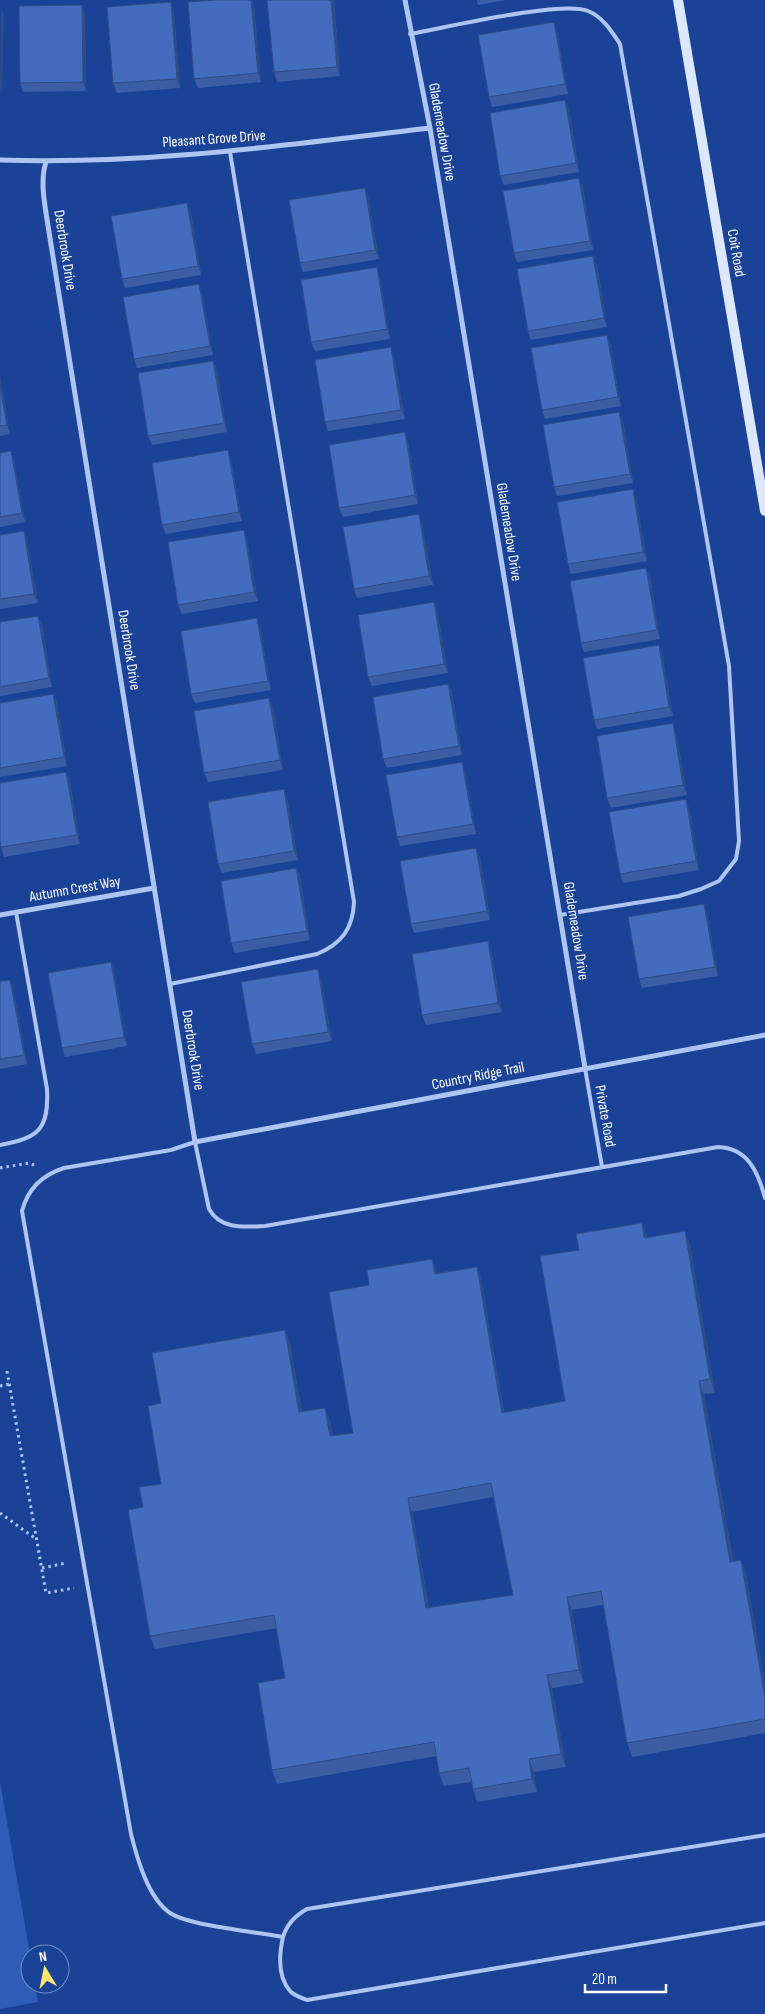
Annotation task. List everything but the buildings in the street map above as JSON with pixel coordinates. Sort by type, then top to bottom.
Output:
[{"type":"main road","name":"Coit Road","points":[[678,0],[765,511]]},
{"type":"street","name":"Glademeadow Drive","points":[[405,0],[410,34],[430,128],[585,1068]]},
{"type":"street","name":"Pleasant Grove Drive","points":[[0,160],[46,162],[230,152],[430,128]]},
{"type":"street","name":"Deerbrook Drive","points":[[46,162],[44,174],[49,232],[195,1142]]},
{"type":"street","name":"Autumn Crest Way","points":[[0,915],[154,888]]},
{"type":"street","name":"Country Ridge Trail","points":[[195,1142],[765,1034]]},
{"type":"lane","points":[[410,34],[524,14],[575,8],[588,11],[598,17],[620,44],[729,666],[739,841],[736,859],[719,881],[679,896],[560,915]]},
{"type":"lane","points":[[170,984],[317,954],[328,950],[344,936],[354,915],[354,902],[230,152]]},
{"type":"lane","points":[[0,1145],[22,1141],[32,1136],[41,1126],[48,1111],[47,1089],[16,912]]},
{"type":"lane","name":"Private Road","points":[[585,1068],[602,1167]]},
{"type":"lane","points":[[283,1937],[206,1924],[170,1913],[153,1892],[145,1878],[131,1834],[22,1216],[25,1200],[33,1186],[52,1172],[64,1168],[171,1150],[195,1142],[209,1208],[213,1216],[220,1222],[245,1227],[266,1226],[724,1147],[741,1153],[747,1158],[756,1172],[765,1198]]},
{"type":"lane","points":[[765,1835],[307,1910],[294,1919],[286,1930],[280,1951],[280,1972],[290,1992],[307,2000],[765,1923]]},
{"type":"path","points":[[0,1168],[29,1163],[52,1172]]},
{"type":"path","points":[[7,1371],[46,1593],[87,1586]]},
{"type":"path","points":[[0,1386],[10,1384]]},
{"type":"path","points":[[0,1513],[36,1539]]},
{"type":"path","points":[[42,1568],[66,1564]]},
{"type":"shaded area","points":[[0,1782],[28,1944],[20,1944],[20,1994],[37,1994],[38,2002],[0,2009]]}]
